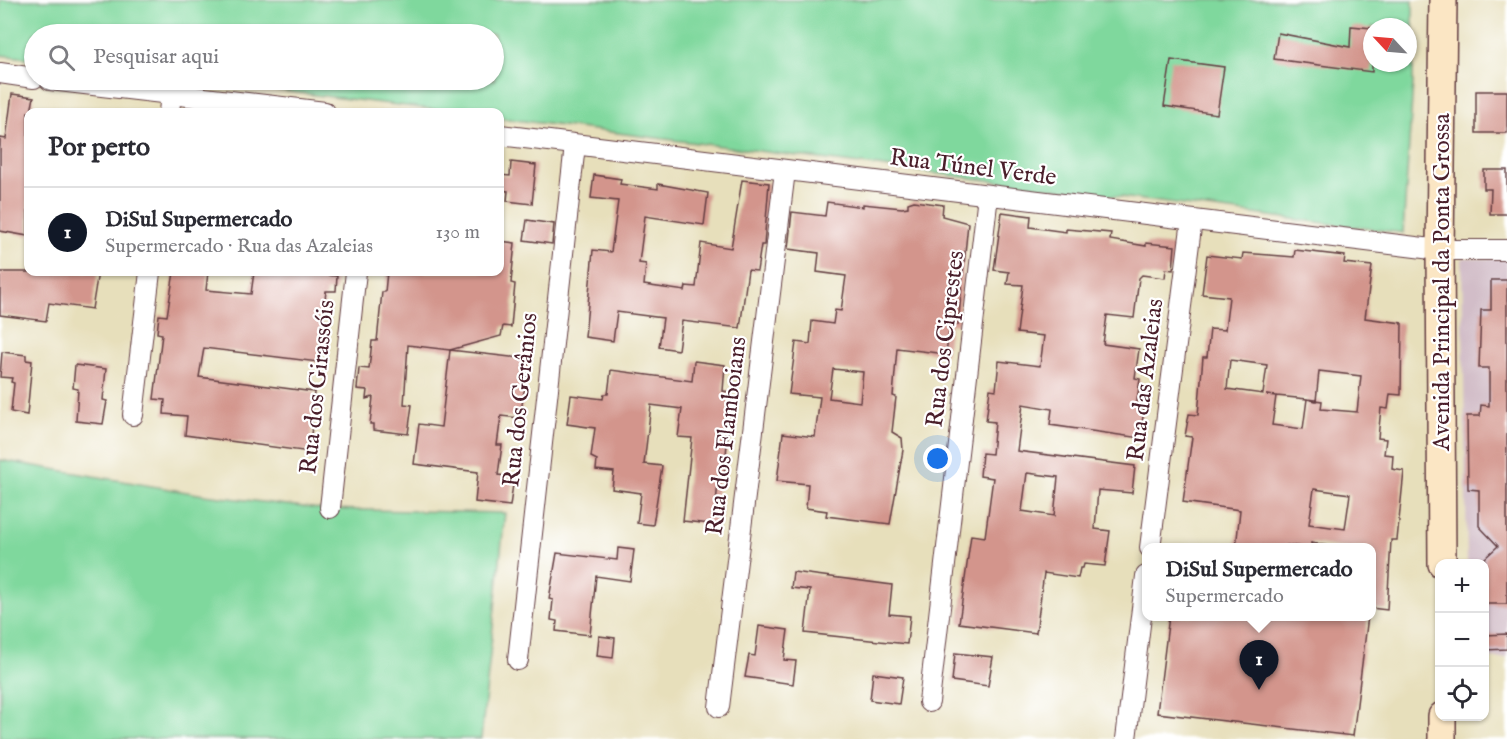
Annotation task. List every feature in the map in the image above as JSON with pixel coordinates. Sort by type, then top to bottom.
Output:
[{"type":"main road","name":"Avenida Principal da Ponta Grossa","points":[[1442,559],[1440,250],[1443,0]]},
{"type":"main road","points":[[1442,721],[1442,739]]},
{"type":"street","points":[[0,74],[24,77]]},
{"type":"street","points":[[102,90],[170,103],[256,108]]},
{"type":"street","name":"Rua Túnel Verde","points":[[504,136],[1440,250],[1507,250]]},
{"type":"street","name":"Rua dos Gerânios","points":[[518,660],[575,145]]},
{"type":"street","name":"Rua dos Flamboians","points":[[719,707],[785,171]]},
{"type":"street","name":"Rua dos Ciprestes","points":[[929,702],[988,195]]},
{"type":"street","name":"Rua das Azaleias","points":[[1151,543],[1192,220]]},
{"type":"street","points":[[133,415],[150,276]]},
{"type":"street","name":"Rua dos Girassóis","points":[[330,508],[356,276]]},
{"type":"street","points":[[1126,739],[1142,609]]},
{"type":"shaded area","points":[[1462,258],[1507,259],[1507,658],[1489,659],[1489,559],[1467,559]]},
{"type":"green space","points":[[0,0],[1413,0],[1413,18],[1363,18],[1363,72],[1413,72],[1403,233],[504,119],[504,108],[422,108],[275,90],[504,90],[504,24],[24,24],[24,58],[0,55]]},
{"type":"green space","points":[[0,460],[204,495],[320,509],[505,513],[481,739],[0,739]]},
{"type":"building","points":[[1351,26],[1363,27],[1363,71],[1274,59],[1278,33],[1350,47]]},
{"type":"building","points":[[1171,60],[1224,67],[1217,114],[1164,106]]},
{"type":"building","points":[[1476,91],[1507,91],[1507,133],[1476,133]]},
{"type":"building","points":[[12,94],[34,97],[32,108],[24,108],[24,235],[0,231],[0,138],[6,139]]},
{"type":"building","points":[[511,162],[536,165],[532,204],[507,201],[508,191],[504,190],[504,175],[510,176]]},
{"type":"building","points":[[1484,170],[1507,170],[1507,214],[1490,214],[1491,189],[1484,189]]},
{"type":"building","points":[[594,175],[621,179],[620,184],[658,189],[658,184],[708,193],[704,225],[645,216],[639,263],[646,264],[644,285],[685,291],[686,286],[696,287],[701,243],[731,248],[742,180],[769,183],[764,245],[761,245],[757,271],[748,270],[740,328],[682,321],[678,350],[659,347],[663,318],[617,312],[613,341],[585,337],[593,250],[611,252],[618,201],[591,198]]},
{"type":"building","points":[[914,201],[943,205],[942,216],[968,223],[958,325],[950,324],[946,354],[897,348],[893,396],[896,397],[892,432],[902,438],[903,450],[890,524],[826,516],[827,511],[806,508],[808,484],[777,481],[783,433],[815,437],[820,397],[789,394],[796,342],[810,344],[812,321],[833,324],[835,310],[841,311],[846,276],[817,272],[819,253],[788,249],[792,212],[825,216],[827,202],[863,207],[863,204],[902,208],[908,207],[908,203]],"holes":[[[833,369],[863,372],[860,402],[829,398]]]},
{"type":"building","points":[[1002,212],[1031,216],[1030,227],[1066,232],[1066,229],[1111,233],[1110,240],[1146,246],[1146,243],[1175,246],[1173,270],[1166,269],[1165,278],[1142,275],[1139,278],[1134,318],[1107,315],[1103,344],[1139,349],[1135,378],[1140,379],[1136,408],[1144,409],[1140,438],[1050,425],[1052,409],[1023,404],[1017,451],[1135,466],[1132,493],[1098,490],[1095,529],[1110,531],[1105,566],[1084,564],[1083,568],[1080,568],[1078,578],[1044,573],[1036,633],[959,623],[971,535],[985,537],[993,478],[980,476],[982,453],[992,454],[995,422],[986,421],[990,389],[996,390],[999,361],[1040,366],[1044,336],[1017,333],[1023,285],[1007,284],[1009,272],[994,270]],"holes":[[[1027,473],[1058,477],[1054,516],[1022,511]]]},
{"type":"building","points":[[527,220],[554,224],[552,244],[524,240]]},
{"type":"building","points":[[504,242],[515,243],[511,283],[515,284],[511,327],[503,326],[501,336],[450,350],[408,345],[404,404],[412,405],[408,434],[373,430],[373,424],[370,424],[373,397],[366,399],[367,390],[357,389],[359,368],[369,369],[372,341],[377,341],[382,292],[385,292],[387,276],[504,276]]},
{"type":"building","points":[[1295,250],[1345,256],[1344,263],[1372,266],[1365,318],[1402,323],[1401,395],[1390,394],[1388,409],[1381,408],[1378,438],[1386,439],[1384,454],[1393,455],[1392,469],[1404,471],[1397,540],[1391,540],[1387,610],[1376,609],[1376,543],[1237,543],[1240,510],[1183,502],[1192,437],[1185,436],[1189,414],[1198,415],[1203,357],[1207,357],[1210,329],[1225,330],[1229,297],[1202,294],[1207,255],[1242,259],[1243,253],[1294,257]],"holes":[[[1230,360],[1267,365],[1263,394],[1227,389]],[[1319,371],[1361,376],[1357,412],[1321,409],[1322,401],[1316,400]],[[1266,395],[1307,399],[1303,429],[1272,425],[1276,396]],[[1314,489],[1350,494],[1345,529],[1309,524]]]},
{"type":"building","points":[[0,272],[24,272],[24,276],[97,276],[92,309],[49,303],[46,321],[0,315]]},
{"type":"building","points":[[173,276],[208,276],[206,290],[251,294],[253,276],[337,276],[336,291],[326,291],[318,362],[204,348],[199,377],[314,392],[310,452],[185,435],[187,416],[164,414],[165,400],[154,399],[162,334],[157,333],[159,315],[167,316]]},
{"type":"building","points":[[1491,280],[1507,280],[1507,604],[1489,604],[1489,559],[1485,558],[1498,546],[1479,526],[1479,490],[1468,489],[1467,416],[1480,416],[1481,405],[1489,406],[1489,368],[1479,368],[1481,310],[1491,310]]},
{"type":"building","points":[[450,350],[529,359],[520,418],[501,416],[497,445],[502,445],[498,475],[514,477],[510,506],[475,502],[478,472],[414,464],[419,424],[441,427]]},
{"type":"building","points":[[2,352],[26,355],[26,360],[32,361],[27,415],[11,412],[14,383],[11,382],[12,378],[0,377]]},
{"type":"building","points":[[694,361],[725,365],[723,391],[730,392],[724,474],[719,473],[716,503],[718,503],[718,510],[722,510],[720,525],[683,521],[692,438],[678,437],[682,409],[651,405],[644,464],[662,466],[653,525],[637,523],[641,493],[612,489],[614,472],[596,470],[597,460],[591,457],[595,428],[567,424],[571,395],[603,399],[604,394],[608,394],[611,370],[692,381]]},
{"type":"building","points":[[75,365],[106,369],[103,400],[107,401],[103,424],[76,421],[78,389],[73,388]]},
{"type":"building","points":[[618,548],[634,550],[630,581],[596,576],[590,635],[556,631],[557,621],[551,620],[553,600],[549,599],[557,553],[617,560]]},
{"type":"building","points":[[793,572],[892,585],[889,614],[910,616],[907,644],[805,633],[810,590],[791,588]]},
{"type":"building","points":[[1168,621],[1367,621],[1353,736],[1157,713]]},
{"type":"building","points":[[759,626],[788,630],[784,660],[796,661],[793,684],[745,677],[749,655],[755,656]]},
{"type":"building","points":[[1507,634],[1507,649],[1489,650],[1489,635]]},
{"type":"building","points":[[599,636],[615,638],[613,658],[597,656]]},
{"type":"building","points":[[955,653],[993,657],[988,686],[952,681]]},
{"type":"building","points":[[873,673],[903,677],[899,704],[870,700]]},
{"type":"place","name":"DiSul Supermercado","points":[[1259,690]]}]
